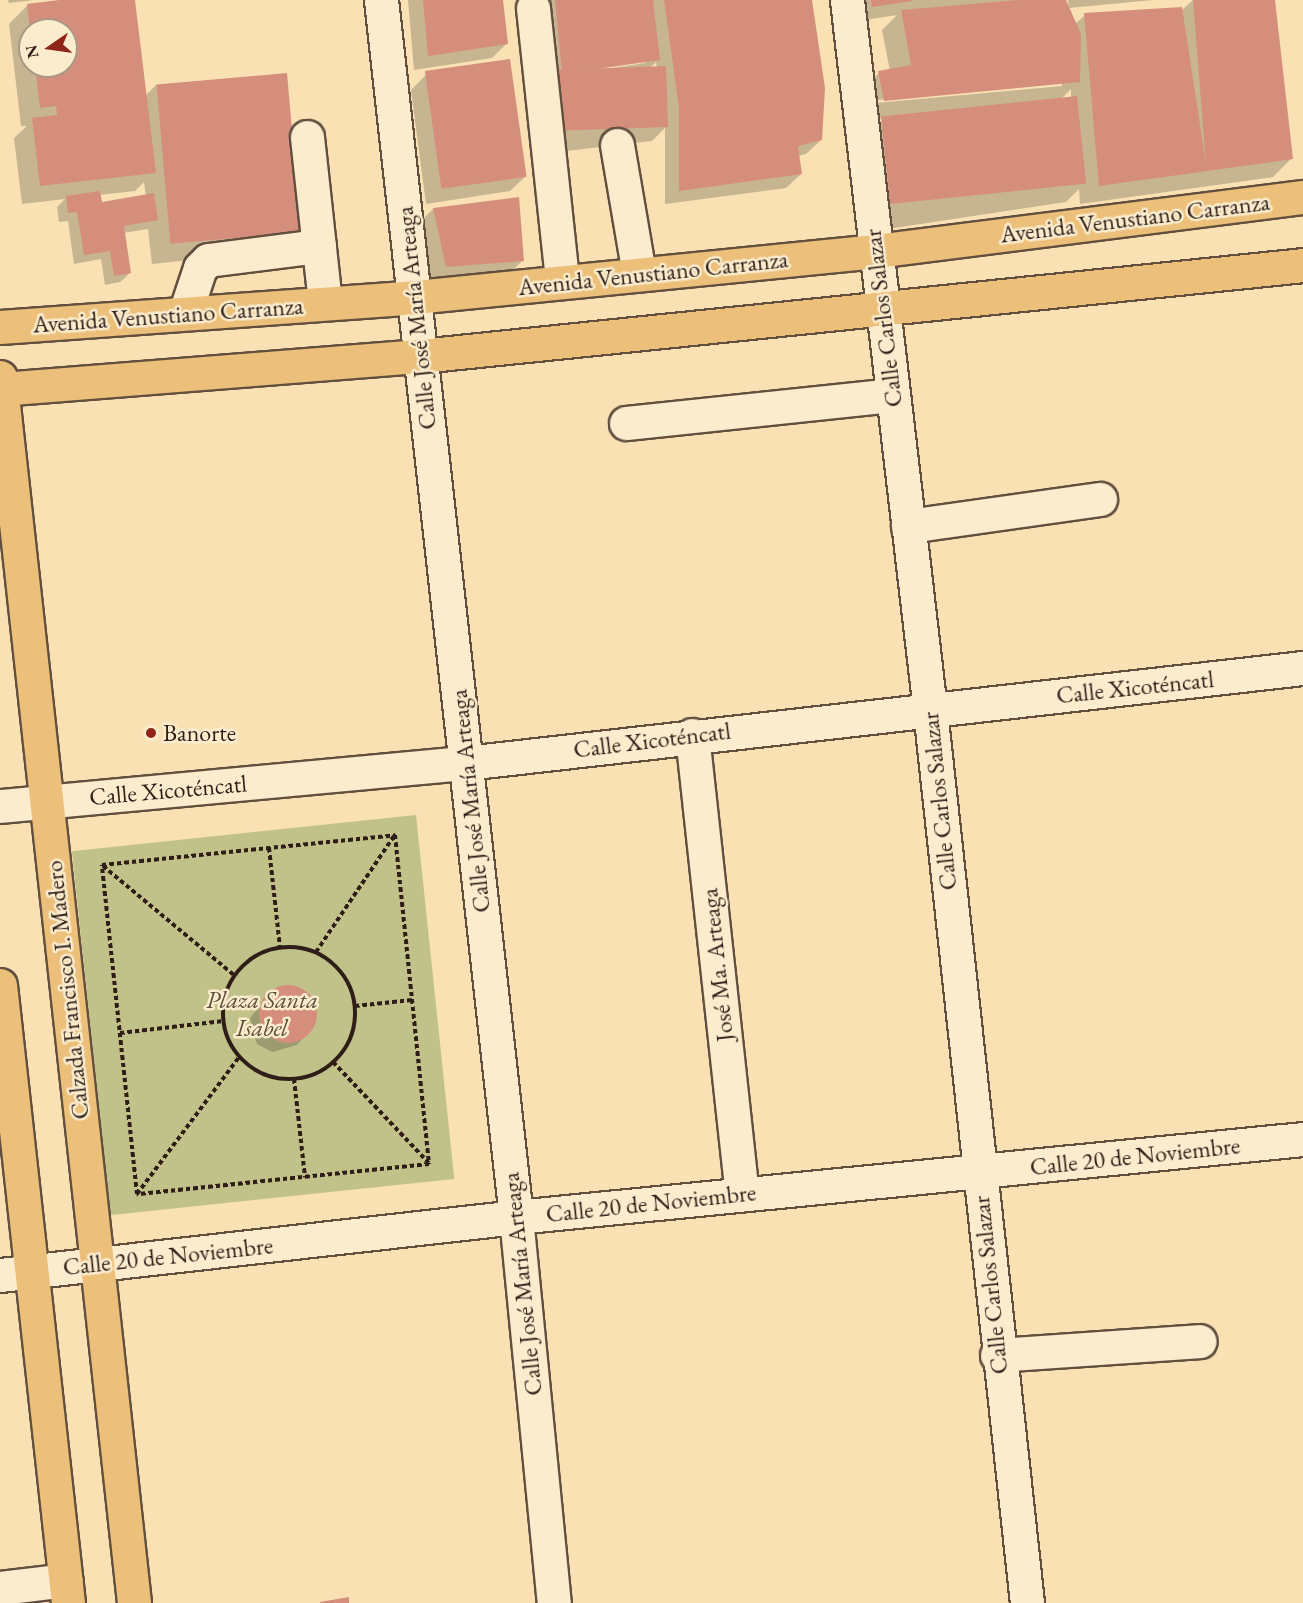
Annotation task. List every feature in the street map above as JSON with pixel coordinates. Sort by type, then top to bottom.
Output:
[{"type":"main road","name":"Avenida Venustiano Carranza","points":[[0,327],[415,297],[875,251],[1303,197]]},
{"type":"main road","points":[[0,385],[420,356],[1303,265]]},
{"type":"main road","name":"Calzada Francisco I. Madero","points":[[0,385],[134,1603]]},
{"type":"main road","points":[[0,985],[16,1273],[67,1592]]},
{"type":"street","name":"Calle José María Arteaga","points":[[381,0],[516,1217],[554,1603]]},
{"type":"street","name":"Calle Carlos Salazar","points":[[847,0],[930,710],[998,1355],[1027,1603]]},
{"type":"street","points":[[533,8],[562,281]]},
{"type":"street","points":[[307,137],[325,303]]},
{"type":"street","points":[[618,145],[639,274]]},
{"type":"street","points":[[185,314],[200,268],[208,260],[319,246]]},
{"type":"street","points":[[627,423],[892,395]]},
{"type":"street","points":[[908,526],[1100,499]]},
{"type":"street","name":"Calle Xicoténcatl","points":[[0,806],[466,763],[692,735],[1303,668]]},
{"type":"street","name":"José Ma. Arteaga","points":[[692,735],[742,1194]]},
{"type":"street","name":"Calle 20 de Noviembre","points":[[16,1273],[516,1217],[1303,1139]]},
{"type":"street","points":[[998,1355],[1200,1341]]},
{"type":"street","points":[[0,1588],[67,1592]]},
{"type":"path","points":[[102,866],[395,835]]},
{"type":"path","points":[[316,952],[395,835]]},
{"type":"path","points":[[395,835],[429,1164]]},
{"type":"path","points":[[269,848],[280,946]]},
{"type":"path","points":[[102,866],[234,975]]},
{"type":"path","points":[[102,866],[137,1194]]},
{"type":"path","points":[[280,946],[316,952],[342,974],[355,1006],[354,1027],[333,1062],[315,1074],[294,1079],[255,1070],[239,1057],[223,1021],[226,989],[234,975],[247,961],[280,946]]},
{"type":"path","points":[[355,1006],[412,1000]]},
{"type":"path","points":[[120,1033],[223,1021]]},
{"type":"path","points":[[137,1194],[239,1057]]},
{"type":"path","points":[[333,1062],[429,1164]]},
{"type":"path","points":[[294,1079],[305,1177]]},
{"type":"path","points":[[137,1194],[429,1164]]},
{"type":"green space","name":"Plaza Santa Isabel","points":[[416,815],[454,1179],[110,1215],[72,851]]},
{"type":"building","points":[[59,0],[135,0],[156,173],[40,186],[32,118],[57,115],[56,106],[40,108],[36,78],[78,78],[78,18],[29,18],[27,4]]},
{"type":"building","points":[[423,0],[503,0],[508,44],[428,56]]},
{"type":"building","points":[[555,0],[653,0],[660,60],[562,74]]},
{"type":"building","points":[[664,0],[812,0],[825,88],[822,140],[798,146],[802,174],[679,191],[679,108]]},
{"type":"building","points":[[871,0],[912,0],[912,1],[872,7]]},
{"type":"building","points":[[1019,0],[1066,0],[1081,34],[1080,82],[884,101],[878,71],[911,65],[901,10]]},
{"type":"building","points":[[1193,0],[1275,0],[1293,159],[1099,186],[1084,13],[1182,7],[1206,164]]},
{"type":"building","points":[[510,59],[527,177],[441,189],[425,71]]},
{"type":"building","points":[[666,66],[668,127],[549,131],[547,70]]},
{"type":"building","points":[[287,73],[301,232],[170,244],[156,84]]},
{"type":"building","points":[[1077,96],[1086,184],[890,204],[881,117]]},
{"type":"building","points":[[100,191],[102,202],[154,193],[158,220],[124,226],[131,273],[114,276],[110,251],[84,255],[77,212],[68,213],[66,196]]},
{"type":"building","points":[[519,197],[524,261],[446,267],[433,208]]},
{"type":"building","points":[[282,985],[294,985],[309,993],[317,1008],[317,1020],[309,1035],[294,1043],[282,1043],[267,1035],[259,1020],[259,1008],[267,993]]},
{"type":"building","points":[[349,1597],[349,1603],[320,1603],[320,1602]]},
{"type":"place","name":"Banorte","points":[[151,733]]}]
